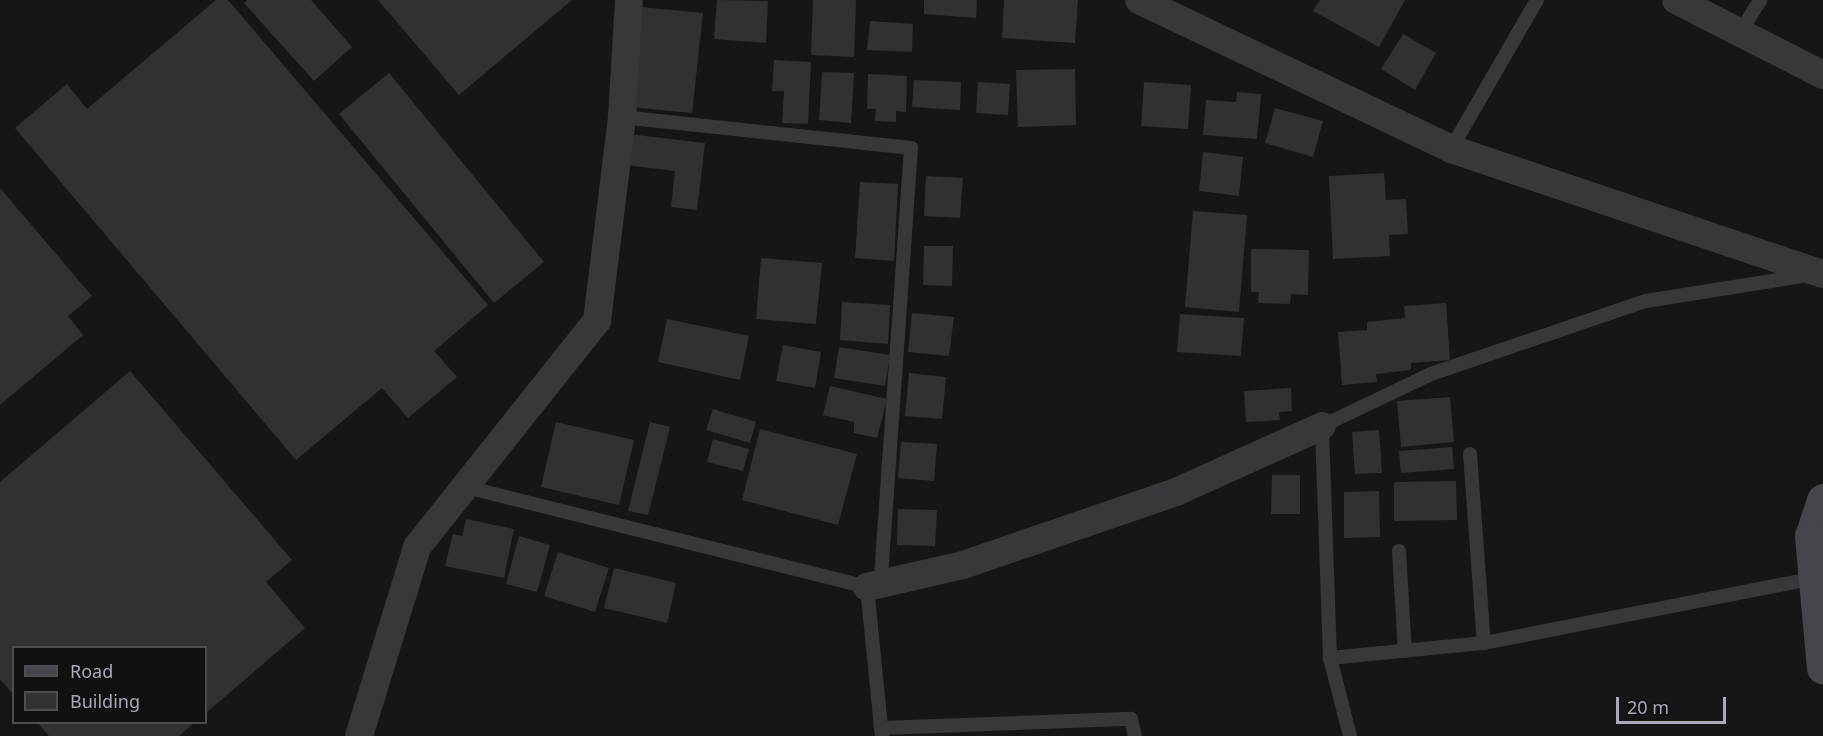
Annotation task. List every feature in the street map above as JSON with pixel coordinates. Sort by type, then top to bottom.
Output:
[{"type":"street","points":[[359,736],[417,547],[597,321],[622,117],[629,0]]},
{"type":"street","points":[[1139,0],[1451,149],[1822,274]]},
{"type":"street","points":[[1676,0],[1823,75]]},
{"type":"street","points":[[873,587],[963,566],[1176,492],[1322,426]]},
{"type":"street","points":[[1823,501],[1811,536],[1823,667]]},
{"type":"lane","points":[[1451,149],[1537,0]]},
{"type":"lane","points":[[1739,34],[1760,0]]},
{"type":"lane","points":[[622,117],[911,148],[873,587],[881,732],[1131,719],[1135,736]]},
{"type":"lane","points":[[1350,736],[1330,658],[1322,426],[1431,374],[1646,301],[1822,274]]},
{"type":"lane","points":[[1470,454],[1484,643]]},
{"type":"lane","points":[[466,487],[873,587]]},
{"type":"lane","points":[[1399,551],[1405,651]]},
{"type":"lane","points":[[1330,658],[1484,643],[1815,578]]},
{"type":"building","points":[[216,0],[228,0],[488,305],[434,351],[457,377],[408,418],[382,388],[296,460],[15,128],[67,84],[87,109]]},
{"type":"building","points":[[247,0],[311,0],[352,47],[314,81],[244,3]]},
{"type":"building","points":[[378,0],[572,0],[459,95]]},
{"type":"building","points":[[717,0],[768,1],[766,43],[714,39]]},
{"type":"building","points":[[813,0],[856,0],[854,57],[811,55]]},
{"type":"building","points":[[924,0],[977,0],[976,18],[924,14]]},
{"type":"building","points":[[1004,0],[1078,0],[1075,43],[1002,38]]},
{"type":"building","points":[[1320,0],[1405,0],[1379,47],[1313,11]]},
{"type":"building","points":[[641,7],[703,13],[692,113],[630,107]]},
{"type":"building","points":[[870,21],[913,24],[912,52],[867,50]]},
{"type":"building","points":[[1403,34],[1436,53],[1415,90],[1381,69]]},
{"type":"building","points":[[774,60],[811,62],[808,124],[782,123],[784,91],[772,91]]},
{"type":"building","points":[[1075,69],[1076,125],[1018,127],[1016,70]]},
{"type":"building","points":[[822,72],[854,73],[851,123],[819,120]]},
{"type":"building","points":[[389,73],[544,262],[494,303],[339,114]]},
{"type":"building","points":[[868,74],[907,76],[906,112],[896,111],[896,122],[875,121],[876,109],[867,109]]},
{"type":"building","points":[[914,80],[961,82],[960,110],[912,107]]},
{"type":"building","points":[[978,82],[1010,84],[1008,115],[976,113]]},
{"type":"building","points":[[1144,82],[1191,85],[1188,129],[1141,126]]},
{"type":"building","points":[[1237,92],[1261,94],[1257,139],[1203,135],[1206,100],[1236,102]]},
{"type":"building","points":[[1275,108],[1323,121],[1313,157],[1265,143]]},
{"type":"building","points":[[628,134],[705,143],[697,210],[671,207],[675,171],[625,165]]},
{"type":"building","points":[[1203,152],[1243,157],[1239,196],[1199,191]]},
{"type":"building","points":[[1384,173],[1386,200],[1406,199],[1408,234],[1389,235],[1390,256],[1333,259],[1329,176]]},
{"type":"building","points":[[926,176],[963,178],[960,218],[924,216]]},
{"type":"building","points":[[860,182],[898,184],[894,261],[855,258]]},
{"type":"building","points":[[0,188],[92,296],[68,316],[83,335],[0,405]]},
{"type":"building","points":[[1193,211],[1247,215],[1239,312],[1185,307]]},
{"type":"building","points":[[924,246],[953,246],[952,286],[923,285]]},
{"type":"building","points":[[1251,249],[1309,250],[1308,295],[1291,294],[1290,304],[1258,303],[1259,292],[1251,292]]},
{"type":"building","points":[[761,258],[822,263],[816,324],[756,319]]},
{"type":"building","points":[[842,302],[890,305],[888,344],[840,340]]},
{"type":"building","points":[[1446,303],[1450,360],[1411,363],[1411,370],[1376,374],[1377,382],[1342,385],[1338,332],[1367,330],[1367,322],[1405,318],[1404,306]]},
{"type":"building","points":[[912,313],[954,317],[949,356],[908,352]]},
{"type":"building","points":[[1180,314],[1244,318],[1241,356],[1177,352]]},
{"type":"building","points":[[667,319],[749,336],[740,380],[658,362]]},
{"type":"building","points":[[783,345],[821,352],[815,388],[776,381]]},
{"type":"building","points":[[839,347],[890,355],[885,386],[834,378]]},
{"type":"building","points":[[130,371],[292,560],[266,582],[305,628],[207,712],[207,646],[12,646],[12,693],[0,679],[0,482]]},
{"type":"building","points":[[909,373],[946,377],[942,419],[905,416]]},
{"type":"building","points":[[830,386],[887,399],[877,438],[854,433],[854,422],[823,415]]},
{"type":"building","points":[[1291,388],[1292,411],[1279,412],[1280,420],[1246,422],[1244,391]]},
{"type":"building","points":[[1450,397],[1454,442],[1401,447],[1397,401]]},
{"type":"building","points":[[713,409],[756,422],[750,443],[706,430]]},
{"type":"building","points":[[556,422],[634,440],[619,505],[541,487]]},
{"type":"building","points":[[650,422],[670,427],[648,515],[628,511]]},
{"type":"building","points":[[760,429],[857,454],[838,525],[742,500]]},
{"type":"building","points":[[1379,430],[1382,473],[1355,474],[1352,432]]},
{"type":"building","points":[[713,439],[749,449],[743,471],[707,462]]},
{"type":"building","points":[[901,442],[937,444],[934,481],[898,478]]},
{"type":"building","points":[[1452,447],[1454,469],[1401,473],[1399,451]]},
{"type":"building","points":[[1272,475],[1300,475],[1300,514],[1271,514]]},
{"type":"building","points":[[1456,481],[1457,520],[1394,521],[1394,482]]},
{"type":"building","points":[[1379,491],[1380,537],[1344,538],[1344,492]]},
{"type":"building","points":[[898,509],[937,510],[935,546],[897,545]]},
{"type":"building","points":[[466,519],[514,529],[504,578],[445,566],[453,534],[462,536]]},
{"type":"building","points":[[519,536],[550,545],[537,592],[506,584]]},
{"type":"building","points":[[558,552],[609,568],[595,612],[544,596]]},
{"type":"building","points":[[614,568],[676,583],[667,623],[604,608]]},
{"type":"building","points":[[39,724],[193,724],[179,736],[49,736]]}]
